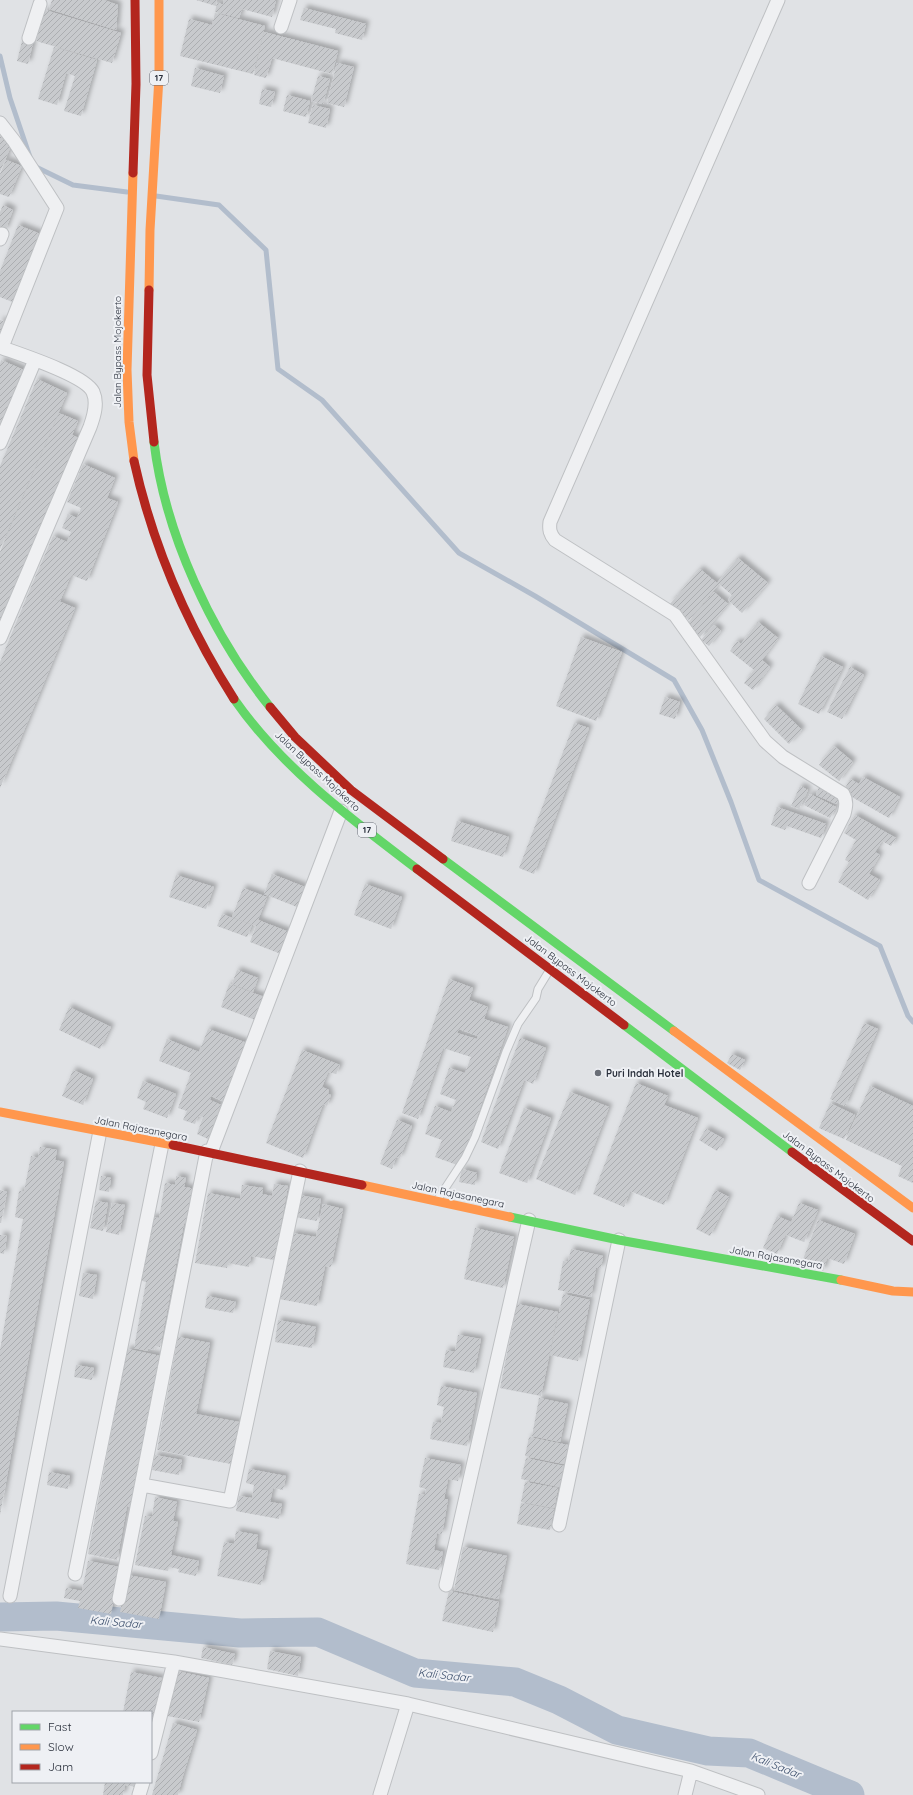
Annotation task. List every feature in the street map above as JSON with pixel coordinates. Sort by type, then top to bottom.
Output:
[{"type":"main road","name":"Jalan Bypass Mojokerto","points":[[135,0],[135,154],[130,224],[126,379],[129,424],[136,470],[152,527],[175,590],[196,635],[235,700],[273,745],[341,811],[862,1205],[913,1241]]},
{"type":"main road","name":"Jalan Bypass Mojokerto","points":[[159,0],[159,77],[150,230],[147,375],[157,468],[168,511],[194,581],[222,637],[259,692],[295,737],[351,790],[913,1208]]},
{"type":"main road","name":"Jalan Rajasanegara","points":[[0,1112],[162,1144],[209,1151],[619,1240],[806,1273],[893,1291],[913,1292]]},
{"type":"street","points":[[281,27],[290,0]]},
{"type":"street","points":[[778,0],[553,515],[549,529],[550,535],[555,540],[675,615],[765,741],[783,757],[843,794],[846,799],[844,814],[809,883]]},
{"type":"street","points":[[29,38],[38,1]]},
{"type":"street","points":[[0,123],[14,141],[57,208],[1,347],[75,376],[92,390],[95,401],[94,414],[90,427],[0,638]]},
{"type":"street","points":[[0,443],[35,360]]},
{"type":"street","points":[[119,1599],[209,1151],[341,811]]},
{"type":"street","points":[[10,1596],[100,1132]]},
{"type":"street","points":[[75,1574],[162,1144]]},
{"type":"street","points":[[142,1486],[230,1501],[300,1171]]},
{"type":"street","points":[[446,1585],[529,1220]]},
{"type":"street","points":[[559,1525],[619,1240]]},
{"type":"street","points":[[0,1640],[174,1662],[408,1704],[692,1771],[758,1795]]},
{"type":"street","points":[[152,1749],[174,1662]]},
{"type":"street","points":[[380,1795],[408,1704]]},
{"type":"street","points":[[685,1795],[692,1771]]},
{"type":"street","points":[[139,1795],[143,1783]]},
{"type":"lane","points":[[437,1201],[465,1158],[475,1137],[506,1052],[518,1024],[536,998],[538,989],[550,968]]},
{"type":"building","points":[[52,0],[104,0],[118,5],[116,30],[49,9]]},
{"type":"building","points":[[196,0],[217,0],[216,6]]},
{"type":"building","points":[[224,0],[276,0],[272,17],[223,4]]},
{"type":"building","points":[[217,3],[242,9],[239,18],[215,12]]},
{"type":"building","points":[[304,8],[366,24],[362,40],[335,33],[336,29],[300,20]]},
{"type":"building","points":[[45,10],[121,33],[112,63],[36,41]]},
{"type":"building","points":[[215,13],[265,26],[253,74],[180,56],[189,19],[212,25]]},
{"type":"building","points":[[264,32],[338,51],[332,74],[272,58],[266,78],[254,75]]},
{"type":"building","points":[[22,41],[33,43],[28,64],[17,61]]},
{"type":"building","points":[[54,47],[97,60],[81,116],[64,111],[75,76],[66,73],[57,105],[38,99]]},
{"type":"building","points":[[337,63],[354,67],[344,107],[327,103]]},
{"type":"building","points":[[195,68],[224,76],[220,93],[191,86]]},
{"type":"building","points":[[318,76],[330,79],[323,104],[311,101]]},
{"type":"building","points":[[262,89],[275,92],[271,107],[259,104]]},
{"type":"building","points":[[287,95],[310,101],[306,117],[283,111]]},
{"type":"building","points":[[313,105],[330,109],[326,128],[308,123]]},
{"type":"building","points":[[0,136],[13,141],[0,172]]},
{"type":"building","points":[[6,160],[22,166],[9,197],[0,194],[0,174]]},
{"type":"building","points":[[3,205],[13,210],[5,231],[0,229],[0,212]]},
{"type":"building","points":[[18,225],[43,235],[15,303],[0,297],[0,271]]},
{"type":"building","points":[[0,320],[9,323],[0,336]]},
{"type":"building","points":[[1,360],[26,371],[0,433],[0,364]]},
{"type":"building","points":[[37,379],[67,393],[0,549],[0,466]]},
{"type":"building","points":[[59,413],[78,421],[72,435],[81,439],[0,629],[0,552]]},
{"type":"building","points":[[83,464],[115,478],[107,498],[118,502],[87,581],[71,575],[60,601],[30,589],[53,536],[67,542],[71,532],[62,528],[68,514],[77,518],[81,508],[67,502]]},
{"type":"building","points":[[738,558],[768,583],[742,613],[728,600],[732,595],[719,584],[689,620],[670,604],[700,569],[717,583]]},
{"type":"building","points":[[30,589],[75,608],[0,788],[0,662]]},
{"type":"building","points":[[714,592],[728,604],[700,637],[686,625]]},
{"type":"building","points":[[758,622],[778,638],[762,660],[770,667],[753,690],[744,683],[754,670],[730,651],[737,641],[741,644]]},
{"type":"building","points":[[714,625],[721,631],[709,646],[701,640]]},
{"type":"building","points":[[581,637],[622,652],[596,721],[556,706]]},
{"type":"building","points":[[821,656],[843,667],[819,714],[798,704]]},
{"type":"building","points":[[850,667],[864,675],[842,719],[827,712]]},
{"type":"building","points":[[665,697],[680,702],[675,719],[659,714]]},
{"type":"building","points":[[776,705],[802,730],[789,744],[764,719]]},
{"type":"building","points":[[574,723],[589,728],[534,874],[519,868]]},
{"type":"building","points":[[834,746],[853,762],[839,781],[819,765]]},
{"type":"building","points":[[863,777],[900,797],[889,818],[843,792],[850,779],[859,784]]},
{"type":"building","points":[[800,786],[808,790],[799,809],[791,806]]},
{"type":"building","points":[[819,787],[840,797],[836,804],[816,795]]},
{"type":"building","points":[[810,794],[836,807],[830,818],[804,805]]},
{"type":"building","points":[[777,807],[826,824],[821,838],[787,826],[785,830],[771,825]]},
{"type":"building","points":[[855,815],[896,838],[891,846],[882,841],[875,852],[880,855],[869,874],[880,880],[868,900],[838,882],[849,862],[845,860],[856,840],[844,833]]},
{"type":"building","points":[[457,821],[509,837],[503,857],[451,841]]},
{"type":"building","points":[[272,874],[305,887],[297,907],[264,894]]},
{"type":"building","points":[[176,875],[214,887],[206,909],[169,897]]},
{"type":"building","points":[[365,884],[402,897],[391,929],[354,915]]},
{"type":"building","points":[[243,888],[267,897],[258,920],[289,932],[281,954],[250,942],[256,926],[232,917]]},
{"type":"building","points":[[222,914],[252,925],[247,937],[217,926]]},
{"type":"building","points":[[237,970],[258,978],[253,992],[232,984]]},
{"type":"building","points":[[449,979],[473,988],[469,1000],[488,1007],[484,1019],[508,1027],[460,1166],[435,1157],[442,1140],[425,1134],[435,1106],[451,1112],[456,1100],[440,1094],[449,1068],[465,1073],[471,1057],[443,1048],[418,1119],[402,1113]],"holes":[[[459,1029],[478,1036],[477,1039],[457,1033]]]},
{"type":"building","points":[[229,984],[267,998],[258,1021],[221,1007]]},
{"type":"building","points":[[69,1007],[111,1027],[100,1049],[59,1030]]},
{"type":"building","points":[[864,1023],[878,1029],[845,1106],[830,1099]]},
{"type":"building","points":[[208,1029],[250,1044],[227,1103],[211,1096],[210,1100],[221,1105],[208,1139],[197,1134],[203,1117],[198,1116],[195,1124],[183,1120],[187,1111],[178,1108],[191,1073],[159,1061],[167,1039],[199,1052]]},
{"type":"building","points":[[520,1038],[546,1048],[533,1084],[524,1080],[498,1149],[481,1142]]},
{"type":"building","points":[[302,1050],[340,1065],[336,1074],[328,1072],[322,1087],[329,1090],[328,1094],[331,1095],[327,1106],[323,1104],[303,1158],[266,1143]]},
{"type":"building","points":[[732,1054],[745,1060],[740,1070],[727,1063]]},
{"type":"building","points":[[73,1070],[93,1079],[83,1105],[62,1096]]},
{"type":"building","points":[[143,1081],[176,1094],[167,1118],[143,1109],[146,1102],[137,1098]]},
{"type":"building","points":[[636,1083],[668,1096],[664,1105],[698,1118],[664,1205],[630,1191],[624,1207],[593,1194]]},
{"type":"building","points":[[870,1086],[913,1106],[913,1183],[898,1176],[902,1166],[846,1140]]},
{"type":"building","points":[[570,1092],[609,1107],[575,1195],[536,1179]]},
{"type":"building","points":[[830,1103],[855,1115],[844,1139],[819,1128]]},
{"type":"building","points":[[524,1108],[551,1118],[527,1183],[499,1173]]},
{"type":"building","points":[[397,1120],[412,1126],[400,1158],[396,1157],[392,1169],[380,1164]]},
{"type":"building","points":[[706,1129],[724,1139],[717,1151],[699,1140]]},
{"type":"building","points":[[40,1147],[57,1150],[55,1160],[64,1162],[0,1515],[0,1350],[23,1219],[15,1217],[19,1191],[24,1191],[31,1156],[38,1158]]},
{"type":"building","points":[[462,1169],[477,1173],[475,1185],[459,1182]]},
{"type":"building","points":[[101,1176],[111,1178],[109,1192],[99,1190]]},
{"type":"building","points":[[176,1176],[186,1178],[184,1187],[197,1189],[190,1224],[184,1223],[160,1347],[155,1346],[154,1350],[148,1348],[148,1351],[134,1348],[146,1282],[139,1280],[151,1217],[159,1218],[165,1183],[175,1185]]},
{"type":"building","points":[[274,1184],[288,1186],[274,1260],[251,1256],[249,1267],[228,1263],[227,1268],[195,1263],[208,1193],[240,1199],[242,1185],[263,1188],[262,1194],[272,1196]]},
{"type":"building","points":[[0,1190],[7,1192],[1,1223],[0,1223]]},
{"type":"building","points":[[715,1190],[729,1197],[710,1236],[696,1229]]},
{"type":"building","points":[[299,1195],[321,1199],[317,1221],[295,1217]]},
{"type":"building","points":[[96,1201],[108,1203],[103,1231],[90,1228]]},
{"type":"building","points":[[112,1203],[125,1205],[119,1235],[106,1232]]},
{"type":"building","points":[[799,1203],[818,1210],[804,1242],[786,1235]]},
{"type":"building","points":[[323,1204],[343,1209],[331,1267],[325,1266],[317,1306],[279,1299],[292,1233],[316,1237]]},
{"type":"building","points":[[777,1216],[791,1222],[777,1254],[763,1248]]},
{"type":"building","points":[[818,1220],[855,1234],[844,1264],[827,1258],[823,1271],[802,1262]]},
{"type":"building","points":[[475,1228],[514,1237],[503,1288],[464,1279]]},
{"type":"building","points":[[0,1235],[7,1236],[4,1254],[0,1253]]},
{"type":"building","points":[[571,1249],[603,1256],[601,1268],[596,1268],[591,1297],[558,1290],[563,1261],[568,1262]]},
{"type":"building","points":[[83,1273],[97,1275],[93,1299],[79,1296]]},
{"type":"building","points":[[563,1294],[590,1300],[578,1361],[550,1355]]},
{"type":"building","points":[[207,1296],[236,1302],[233,1313],[205,1308]]},
{"type":"building","points":[[517,1304],[558,1312],[541,1396],[500,1388]]},
{"type":"building","points":[[278,1320],[316,1327],[312,1348],[275,1342]]},
{"type":"building","points":[[458,1335],[481,1339],[474,1373],[443,1367],[446,1350],[455,1352]]},
{"type":"building","points":[[178,1337],[210,1343],[196,1414],[239,1422],[231,1464],[157,1450]]},
{"type":"building","points":[[127,1349],[161,1356],[132,1507],[127,1506],[117,1560],[88,1554]]},
{"type":"building","points":[[76,1365],[94,1368],[92,1380],[74,1377]]},
{"type":"building","points":[[441,1386],[477,1393],[467,1446],[430,1439],[433,1422],[441,1423],[444,1407],[437,1405]]},
{"type":"building","points":[[539,1398],[568,1404],[560,1442],[532,1436]]},
{"type":"building","points":[[529,1437],[568,1445],[564,1464],[525,1456]]},
{"type":"building","points":[[155,1455],[182,1460],[179,1475],[152,1470]]},
{"type":"building","points":[[425,1458],[461,1465],[458,1481],[448,1479],[444,1499],[448,1499],[442,1534],[437,1533],[434,1550],[443,1552],[439,1570],[406,1564],[419,1494],[425,1495],[426,1489],[419,1487]]},
{"type":"building","points":[[526,1458],[564,1466],[559,1487],[521,1479]]},
{"type":"building","points":[[249,1469],[286,1476],[283,1490],[273,1488],[270,1502],[282,1504],[279,1519],[236,1511],[239,1496],[252,1498],[254,1485],[246,1483]]},
{"type":"building","points":[[49,1472],[70,1476],[68,1489],[47,1485]]},
{"type":"building","points":[[525,1482],[558,1488],[554,1508],[521,1502]]},
{"type":"building","points":[[155,1497],[177,1502],[173,1521],[178,1522],[171,1555],[199,1561],[196,1576],[178,1572],[179,1569],[169,1567],[168,1571],[135,1565],[145,1516],[152,1517]]},
{"type":"building","points":[[521,1503],[554,1509],[550,1530],[517,1524]]},
{"type":"building","points":[[236,1531],[258,1535],[256,1549],[268,1551],[261,1585],[217,1576],[224,1542],[234,1544]]},
{"type":"building","points":[[463,1547],[507,1556],[498,1599],[454,1590]]},
{"type":"building","points":[[88,1561],[120,1567],[111,1614],[78,1608],[80,1601],[64,1598],[66,1588],[82,1591]]},
{"type":"building","points":[[127,1575],[166,1582],[159,1619],[120,1612]]},
{"type":"building","points":[[449,1591],[499,1602],[493,1632],[442,1621]]},
{"type":"building","points":[[203,1647],[235,1654],[232,1665],[201,1658]]},
{"type":"building","points":[[270,1651],[301,1657],[298,1676],[267,1669]]},
{"type":"building","points":[[177,1671],[209,1678],[199,1722],[167,1716]]},
{"type":"building","points":[[131,1672],[162,1678],[154,1717],[152,1717],[152,1711],[123,1711]]},
{"type":"building","points":[[173,1723],[197,1730],[178,1795],[152,1795]]},
{"type":"building","points":[[105,1783],[137,1783],[136,1787],[125,1785],[123,1795],[103,1795]]},
{"type":"waterway","points":[[0,56],[10,98],[30,157]]},
{"type":"waterway","points":[[34,166],[73,185],[127,192]]},
{"type":"waterway","points":[[156,196],[219,205],[266,250],[278,369],[322,400],[459,553],[535,596],[674,680],[702,730],[731,802],[759,880],[880,946],[908,1016],[913,1022]]},
{"type":"waterway","name":"Kali Sadar","points":[[0,1617],[56,1616],[240,1633],[318,1632],[415,1673],[515,1682],[559,1700],[617,1730],[708,1751],[749,1753],[850,1795]]},
{"type":"traffic: fast","points":[[154,442],[160,477],[169,512],[180,547],[194,582],[229,648],[249,679],[270,707]]},
{"type":"traffic: fast","points":[[234,699],[253,724],[296,770],[367,831],[417,869]]},
{"type":"traffic: fast","points":[[443,859],[674,1031]]},
{"type":"traffic: fast","points":[[624,1025],[792,1152]]},
{"type":"traffic: fast","points":[[510,1217],[619,1240],[841,1280]]},
{"type":"traffic: slow","points":[[149,290],[150,230],[159,77],[159,0]]},
{"type":"traffic: slow","points":[[133,173],[127,370],[129,422],[134,461]]},
{"type":"traffic: slow","points":[[674,1031],[913,1208]]},
{"type":"traffic: slow","points":[[0,1112],[173,1145]]},
{"type":"traffic: slow","points":[[362,1185],[510,1217]]},
{"type":"traffic: slow","points":[[841,1280],[893,1291],[913,1292]]},
{"type":"traffic: jam","points":[[133,173],[136,84],[135,0]]},
{"type":"traffic: jam","points":[[149,290],[147,375],[154,442]]},
{"type":"traffic: jam","points":[[134,461],[151,524],[174,584],[201,643],[234,699]]},
{"type":"traffic: jam","points":[[270,707],[295,737],[351,790],[443,859]]},
{"type":"traffic: jam","points":[[417,869],[624,1025]]},
{"type":"traffic: jam","points":[[173,1145],[362,1185]]},
{"type":"traffic: jam","points":[[792,1152],[913,1241]]},
{"type":"place","name":"Puri Indah Hotel","points":[[598,1073]]}]
